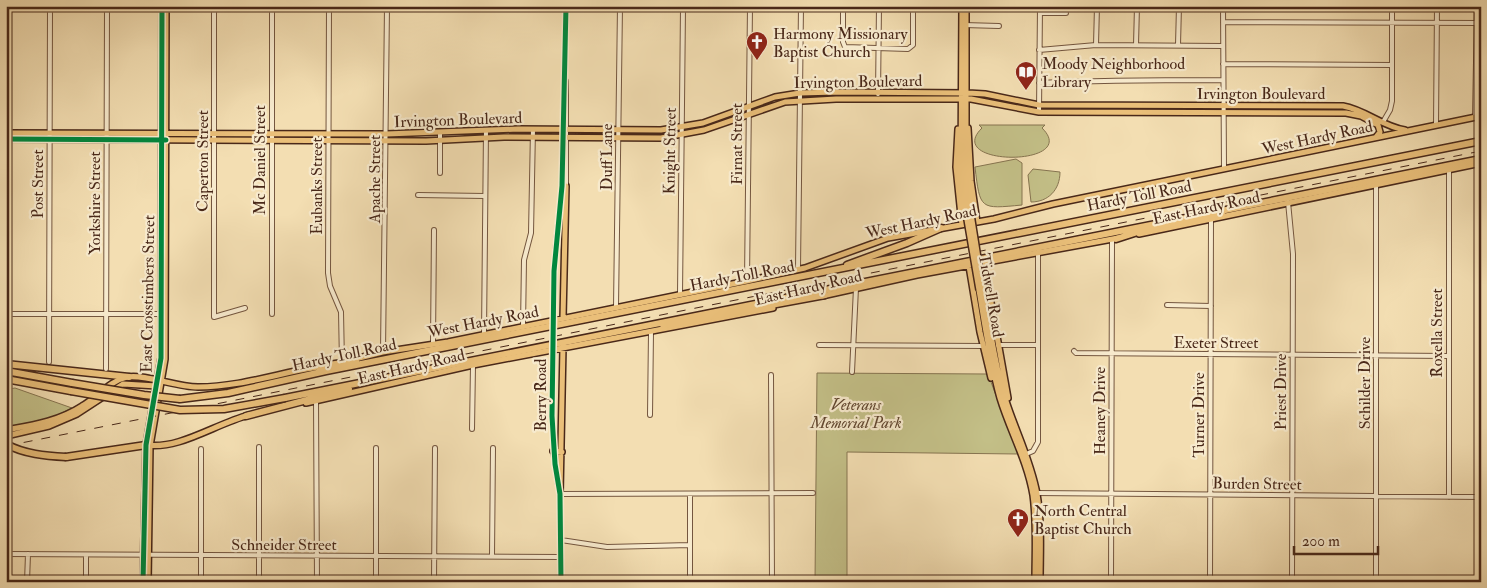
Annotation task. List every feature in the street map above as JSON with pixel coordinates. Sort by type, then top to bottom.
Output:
[{"type":"highway","name":"Hardy Toll Road","points":[[6,371],[144,396],[180,399],[228,393],[432,347],[826,272],[1481,141]]},
{"type":"highway","name":"Hardy Toll Road","points":[[6,379],[180,410],[224,409],[1481,158]]},
{"type":"highway","points":[[1114,239],[1150,228],[1243,208],[1257,202]]},
{"type":"highway","points":[[826,272],[907,243],[941,228]]},
{"type":"highway","points":[[612,331],[689,322],[825,295]]},
{"type":"highway","points":[[308,368],[432,347]]},
{"type":"highway","points":[[6,364],[129,377]]},
{"type":"highway","points":[[246,416],[386,377]]},
{"type":"highway","points":[[6,444],[15,449],[38,454],[66,457],[148,445]]},
{"type":"main road","name":"Tidwell Road","points":[[962,6],[964,25]]},
{"type":"main road","name":"Tidwell Road","points":[[966,6],[961,173],[994,374],[1000,400],[1025,455]]},
{"type":"main road","name":"East Crosstimbers Street","points":[[148,582],[146,481],[148,445],[163,347],[164,8]]},
{"type":"main road","name":"Irvington Boulevard","points":[[164,137],[215,140],[387,141],[533,137],[565,133],[682,128],[775,98],[800,93],[878,92],[919,92],[963,96],[1039,112],[1362,113],[1379,126],[1380,132],[1376,137]]},
{"type":"main road","points":[[919,92],[920,99]]},
{"type":"main road","name":"Irvington Boulevard","points":[[6,134],[164,137],[215,134],[440,133],[533,129],[618,138],[682,135],[800,100],[920,99],[986,94],[1039,105],[1343,106],[1396,128],[1408,130]]},
{"type":"main road","points":[[1006,106],[1011,103],[1028,104]]},
{"type":"main road","points":[[1080,105],[1081,112]]},
{"type":"main road","points":[[1122,105],[1122,112]]},
{"type":"main road","points":[[1173,106],[1173,112]]},
{"type":"main road","points":[[1261,106],[1261,113]]},
{"type":"main road","points":[[1324,106],[1325,113]]},
{"type":"main road","points":[[962,225],[968,214],[971,181],[970,137],[963,115]]},
{"type":"main road","name":"West Hardy Road","points":[[159,383],[194,387],[220,387],[308,368],[342,363],[383,352],[432,347],[484,334],[680,296],[798,269],[888,238],[977,222],[1224,168],[1478,117]]},
{"type":"main road","points":[[468,139],[477,131]]},
{"type":"main road","name":"Irvington Boulevard","points":[[6,139],[50,136]]},
{"type":"main road","name":"East Hardy Road","points":[[148,445],[168,446],[213,426],[246,416],[473,365],[563,346],[747,314],[856,288],[1114,239],[1481,163]]},
{"type":"main road","points":[[563,318],[566,186]]},
{"type":"main road","points":[[968,214],[977,222]]},
{"type":"main road","points":[[557,234],[564,236]]},
{"type":"main road","points":[[984,263],[1014,422]]},
{"type":"main road","points":[[969,266],[983,346],[1000,400]]},
{"type":"main road","points":[[971,276],[976,269],[982,268],[985,271]]},
{"type":"main road","name":"Tidwell Road","points":[[981,289],[998,374],[1025,455],[1035,493],[1038,533],[1038,580]]},
{"type":"main road","points":[[560,494],[563,346]]},
{"type":"main road","points":[[6,430],[49,421],[68,414],[83,406],[109,385],[129,377],[159,383]]},
{"type":"main road","points":[[6,436],[49,426],[78,414],[123,384],[159,383]]},
{"type":"main road","points":[[553,450],[562,452]]},
{"type":"main road","name":"East Crosstimbers Street","points":[[143,582],[146,556]]},
{"type":"street","name":"Post Street","points":[[49,362],[50,6]]},
{"type":"street","name":"Yorkshire Street","points":[[106,6],[106,369]]},
{"type":"street","name":"Caperton Street","points":[[214,6],[214,316],[246,308]]},
{"type":"street","name":"Mc Daniel Street","points":[[272,6],[272,314]]},
{"type":"street","name":"Eubanks Street","points":[[329,6],[328,273],[330,286],[340,312],[342,363]]},
{"type":"street","name":"Apache Street","points":[[383,352],[387,141],[387,6]]},
{"type":"street","name":"Berry Road","points":[[560,208],[566,186],[566,6]]},
{"type":"street","name":"Duff Lane","points":[[616,308],[620,6]]},
{"type":"street","name":"Firnat Street","points":[[747,281],[750,6]]},
{"type":"street","points":[[798,269],[801,6]]},
{"type":"street","points":[[843,6],[844,46],[878,49],[912,47],[913,6]]},
{"type":"street","points":[[878,99],[879,6]]},
{"type":"street","points":[[1039,112],[1040,6]]},
{"type":"street","points":[[1096,45],[1097,6]]},
{"type":"street","points":[[1136,45],[1137,6]]},
{"type":"street","points":[[1178,45],[1179,6]]},
{"type":"street","points":[[1223,6],[1224,168]]},
{"type":"street","points":[[1383,122],[1391,106],[1392,6]]},
{"type":"street","points":[[1436,125],[1437,6]]},
{"type":"street","points":[[1477,6],[1478,117]]},
{"type":"street","name":"Knight Street","points":[[680,296],[683,8]]},
{"type":"street","points":[[1040,13],[1066,13]]},
{"type":"street","points":[[1223,22],[1478,23]]},
{"type":"street","points":[[964,25],[1000,26]]},
{"type":"street","points":[[1039,50],[1096,45],[1223,46]]},
{"type":"street","points":[[1223,64],[1392,65]]},
{"type":"street","points":[[1039,83],[1077,83],[1104,80],[1223,80]]},
{"type":"street","points":[[523,326],[524,260],[531,233],[533,129]]},
{"type":"street","points":[[484,334],[486,130]]},
{"type":"street","points":[[440,133],[440,173]]},
{"type":"street","name":"Berry Road","points":[[561,582],[560,494],[553,450],[552,373],[557,234],[565,133]]},
{"type":"street","name":"Roxella Street","points":[[1449,169],[1449,497]]},
{"type":"street","name":"Schilder Drive","points":[[1376,184],[1376,582]]},
{"type":"street","points":[[418,195],[485,196]]},
{"type":"street","name":"Priest Drive","points":[[1288,202],[1293,254],[1292,582]]},
{"type":"street","name":"Turner Drive","points":[[1210,582],[1211,219]]},
{"type":"street","points":[[432,347],[434,230]]},
{"type":"street","name":"Heaney Drive","points":[[1111,582],[1114,239]]},
{"type":"street","points":[[1025,455],[1035,449],[1038,442],[1038,252]]},
{"type":"street","points":[[852,372],[856,288]]},
{"type":"street","points":[[1167,305],[1211,306]]},
{"type":"street","points":[[6,314],[163,314]]},
{"type":"street","points":[[650,415],[651,332]]},
{"type":"street","points":[[819,345],[983,346]]},
{"type":"street","points":[[998,345],[1038,345]]},
{"type":"street","name":"Exeter Street","points":[[1074,351],[1076,353],[1112,354],[1448,356]]},
{"type":"street","points":[[472,429],[473,365]]},
{"type":"street","points":[[771,375],[772,582]]},
{"type":"street","points":[[316,401],[317,582]]},
{"type":"street","points":[[259,447],[259,582]]},
{"type":"street","points":[[376,448],[376,582]]},
{"type":"street","points":[[434,582],[435,448]]},
{"type":"street","points":[[492,556],[493,448]]},
{"type":"street","points":[[201,449],[201,582]]},
{"type":"street","points":[[560,494],[813,493]]},
{"type":"street","name":"Burden Street","points":[[1035,493],[1481,497]]},
{"type":"street","points":[[690,494],[690,582]]},
{"type":"street","points":[[561,540],[607,547],[690,545]]},
{"type":"street","name":"Schneider Street","points":[[6,554],[86,556],[561,557]]},
{"type":"street","points":[[27,582],[28,554]]},
{"type":"street","points":[[86,556],[86,582]]},
{"type":"green space","points":[[979,125],[1045,125],[1042,128],[1049,141],[1044,150],[1030,155],[1012,157],[994,155],[980,150],[975,141],[982,128]]},
{"type":"green space","points":[[1016,159],[1022,163],[1022,205],[998,207],[985,204],[979,192],[975,167]]},
{"type":"green space","points":[[1033,169],[1060,172],[1058,184],[1052,194],[1043,200],[1031,202],[1028,175]]},
{"type":"green space","name":"Veterans Memorial Park","points":[[817,373],[988,374],[1018,454],[847,452],[847,582],[815,582]]},
{"type":"green space","points":[[15,388],[72,408],[51,418],[6,428],[9,389]]},
{"type":"railway","points":[[6,446],[1481,151]]},
{"type":"cycle path","points":[[143,582],[146,445],[161,358],[162,6]]},
{"type":"cycle path","points":[[561,582],[560,494],[555,464],[552,416],[554,271],[562,186],[566,6]]},
{"type":"cycle path","points":[[6,139],[166,140]]},
{"type":"place","name":"Harmony Missionary Baptist Church","points":[[757,61]]},
{"type":"place","name":"Moody Neighborhood Library","points":[[1026,91]]},
{"type":"place","name":"North Central Baptist Church","points":[[1018,538]]}]
